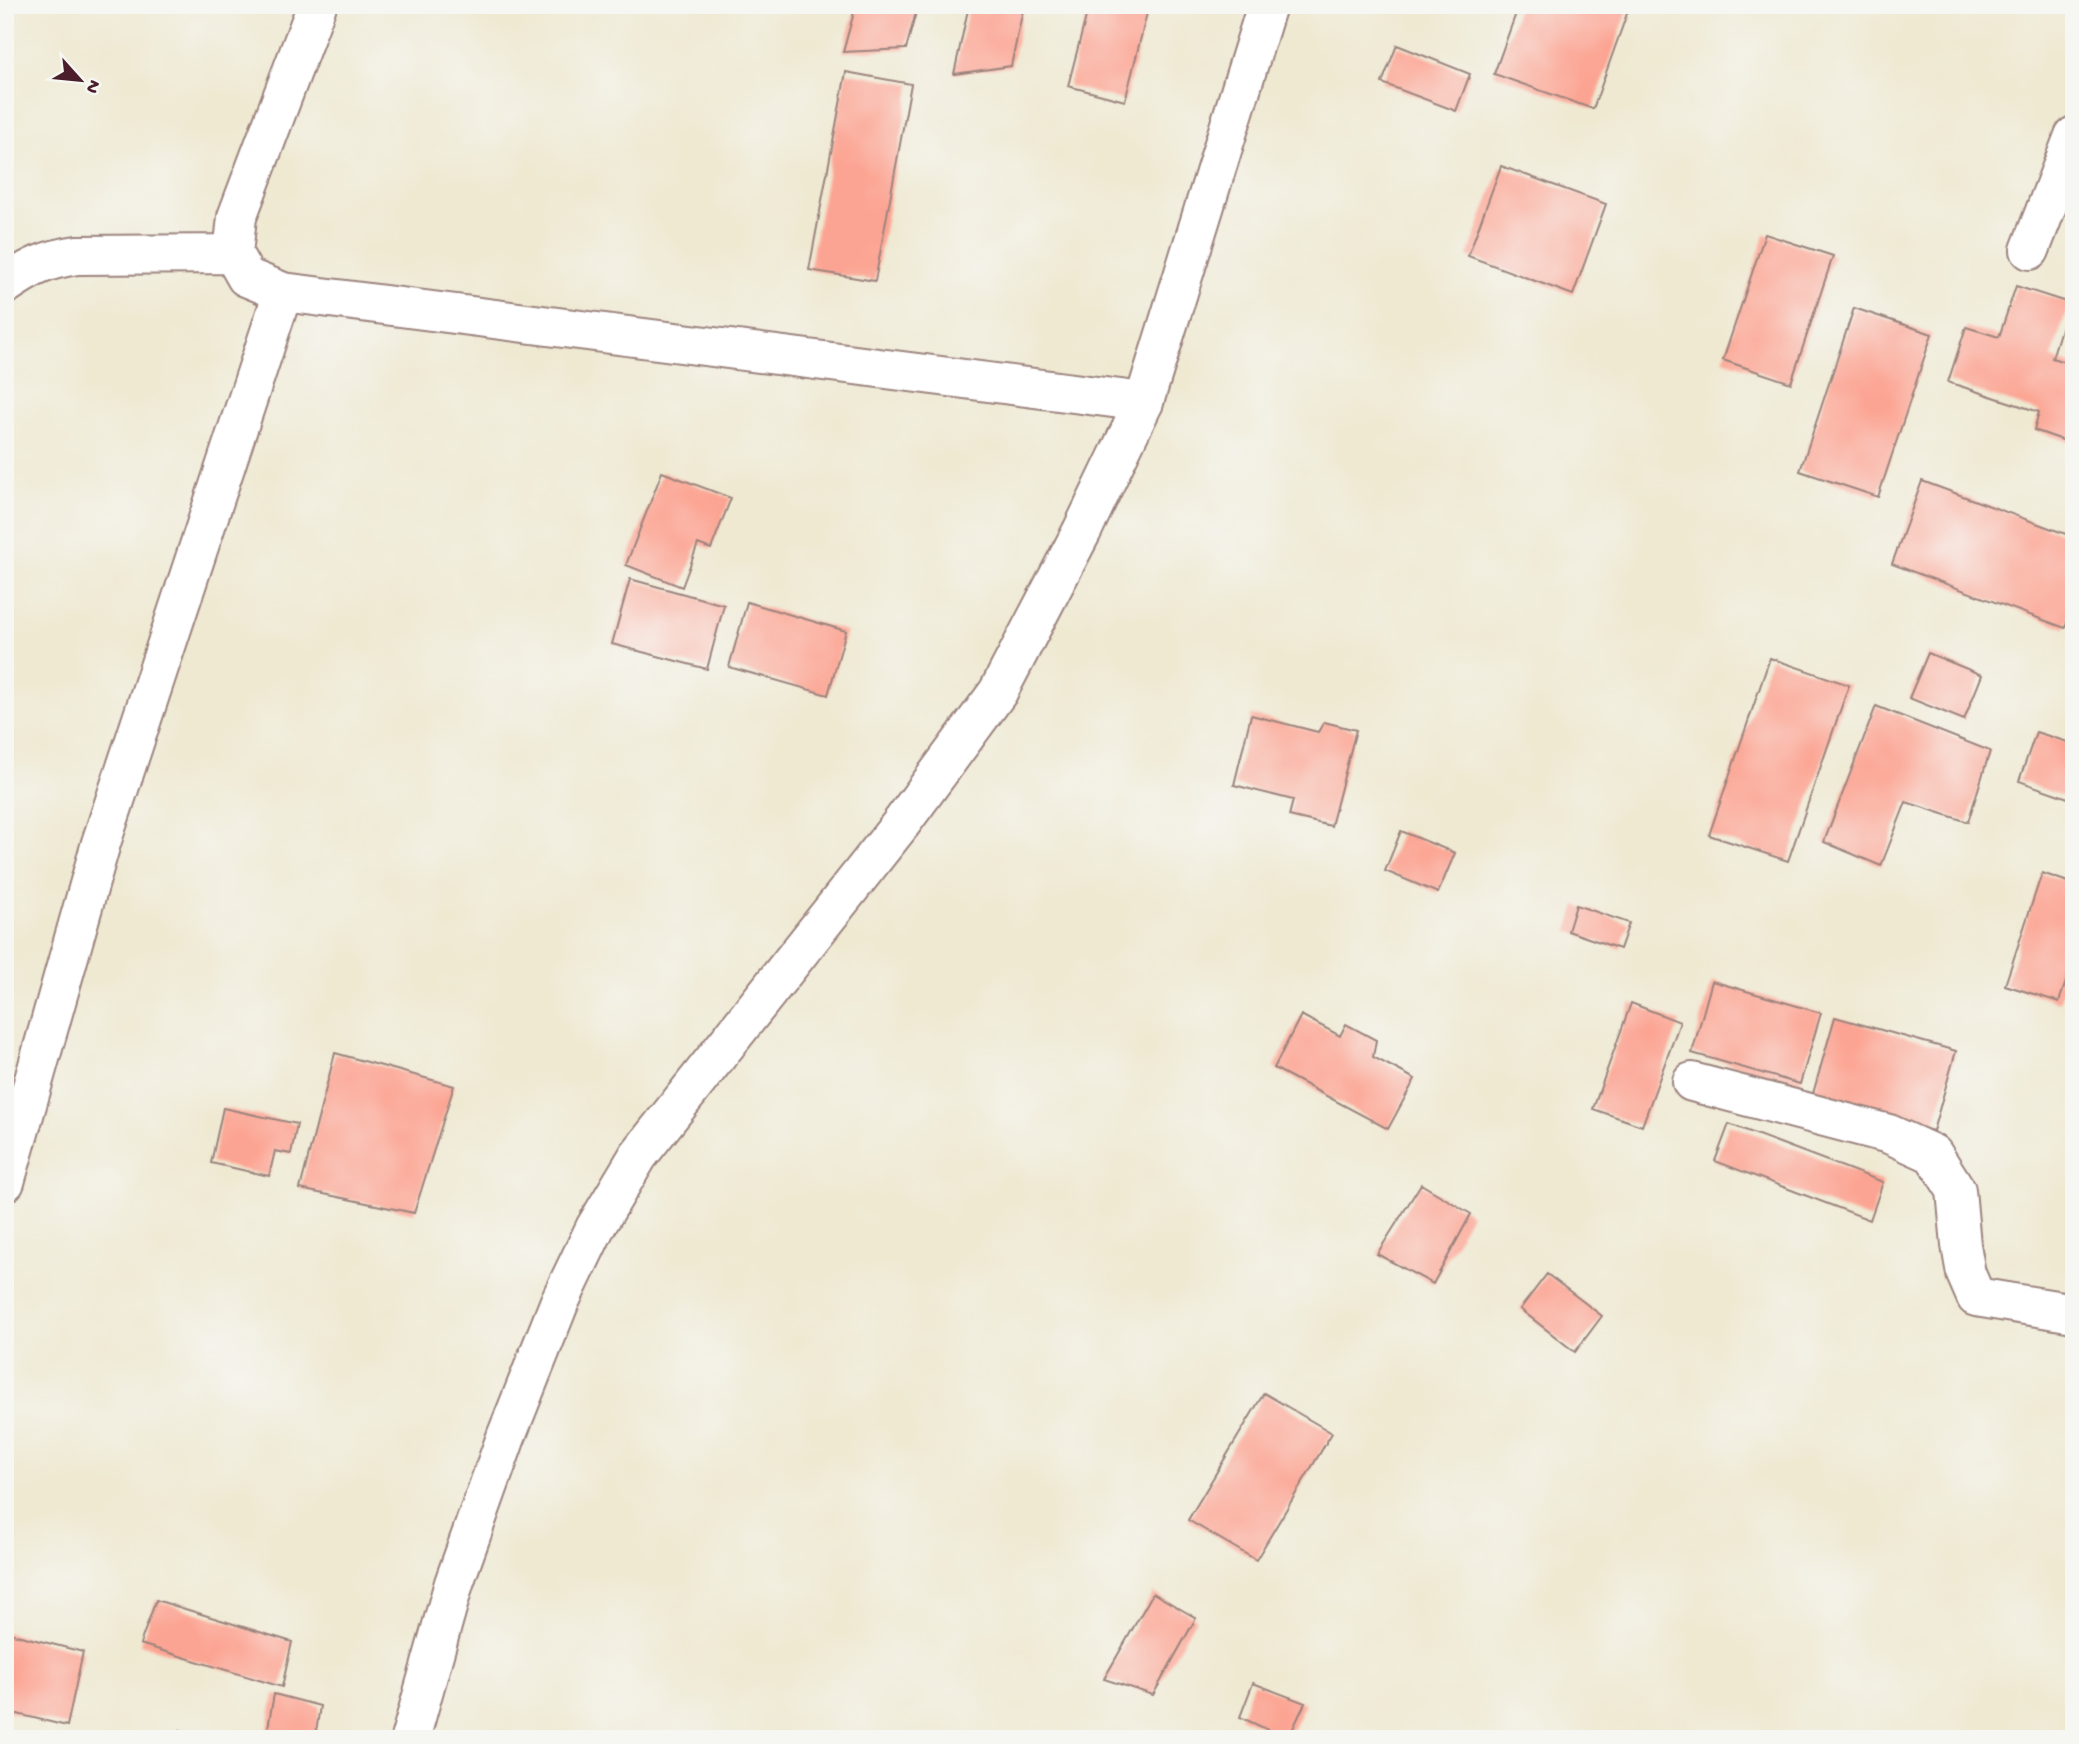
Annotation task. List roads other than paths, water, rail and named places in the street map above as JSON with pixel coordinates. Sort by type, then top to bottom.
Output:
[{"type":"street","points":[[317,5],[237,217],[233,254],[246,277],[282,292],[1144,402]]},
{"type":"street","points":[[410,1739],[454,1583],[502,1449],[560,1301],[595,1228],[638,1156],[900,825],[998,692],[1082,531],[1144,402],[1266,5]]},
{"type":"street","points":[[2030,250],[2074,136]]},
{"type":"street","points":[[5,285],[27,270],[52,259],[77,255],[233,254]]},
{"type":"street","points":[[5,1182],[101,843],[282,292]]},
{"type":"street","points":[[1692,1082],[1889,1133],[1933,1154],[1956,1190],[1966,1274],[1976,1297],[2074,1313]]}]
